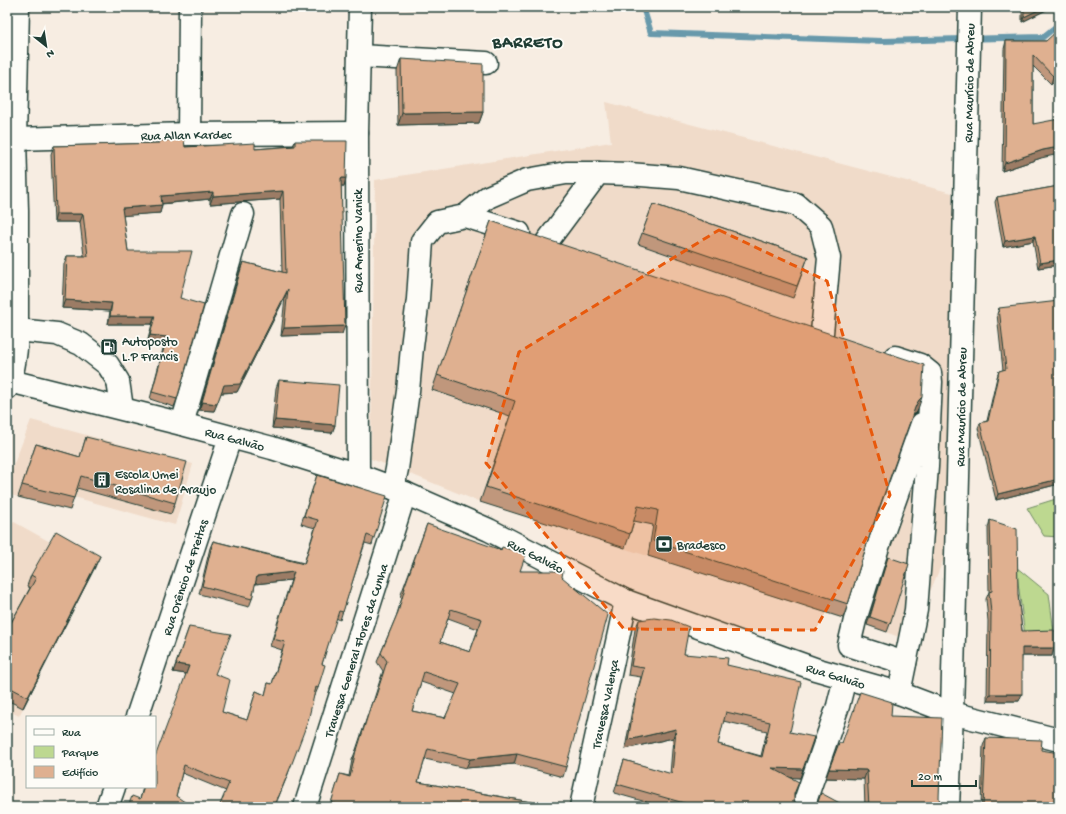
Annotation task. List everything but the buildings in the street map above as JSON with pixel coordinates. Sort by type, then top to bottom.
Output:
[{"type":"street","points":[[8,384],[16,353],[17,330],[12,299],[17,211],[15,139],[12,111],[18,7]]},
{"type":"street","points":[[189,134],[190,7]]},
{"type":"street","name":"Rua Amerino Vanick","points":[[358,475],[357,133],[360,7]]},
{"type":"street","name":"Rua Maurício de Abreu","points":[[948,807],[952,713],[970,7]]},
{"type":"street","points":[[359,56],[486,63]]},
{"type":"street","name":"Rua Allan Kardec","points":[[15,139],[189,134],[357,133]]},
{"type":"street","points":[[465,216],[488,196],[528,180],[566,173],[629,174],[679,178],[796,204],[821,226],[829,258],[821,333]]},
{"type":"street","points":[[546,243],[598,173]]},
{"type":"street","points":[[182,424],[243,214]]},
{"type":"street","points":[[465,216],[567,249]]},
{"type":"street","name":"Travessa General Flores da Cunha","points":[[305,807],[399,491],[397,469],[408,392],[418,299],[422,241],[437,222],[465,216]]},
{"type":"street","points":[[17,330],[57,334],[81,344],[108,366],[118,381],[122,408]]},
{"type":"street","points":[[875,350],[920,365],[930,373],[931,382],[916,610],[899,693]]},
{"type":"street","name":"Rua Galvão","points":[[8,384],[122,408],[272,448],[358,475],[489,530],[626,601],[815,669],[899,693],[952,713],[1059,740]]},
{"type":"street","points":[[905,663],[849,644],[878,547],[931,399]]},
{"type":"street","name":"Rua Orêncio de Freitas","points":[[137,716],[230,438]]},
{"type":"street","name":"Travessa Valença","points":[[581,807],[626,601]]},
{"type":"street","points":[[803,807],[838,706],[845,678]]},
{"type":"street","points":[[107,807],[114,788]]},
{"type":"highlighted area","points":[[719,230],[827,281],[890,495],[815,630],[624,629],[486,463],[519,352]]},
{"type":"shaded area","points":[[606,102],[952,193],[957,528],[909,641],[855,620],[844,619],[480,502],[371,459],[375,180],[611,142]]},
{"type":"shaded area","points":[[31,420],[193,464],[175,525],[74,497],[70,510],[7,494],[7,482]]},
{"type":"shaded area","points":[[7,518],[95,567],[19,716],[7,710]]},
{"type":"green space","points":[[1059,498],[1059,537],[1044,536],[1027,508]]},
{"type":"green space","points":[[1016,567],[1049,594],[1054,632],[1027,651]]},
{"type":"waterway","points":[[643,7],[651,33],[882,41],[1043,37],[1059,24]]},
{"type":"place","name":"Autoposto L.P Francis","points":[[109,347]]},
{"type":"place","name":"Escola Umei Rosalina de Araujo","points":[[102,480]]},
{"type":"place","name":"Bradesco","points":[[664,544]]},
{"type":"district","name":"BARRETO","points":[[528,41]]}]
